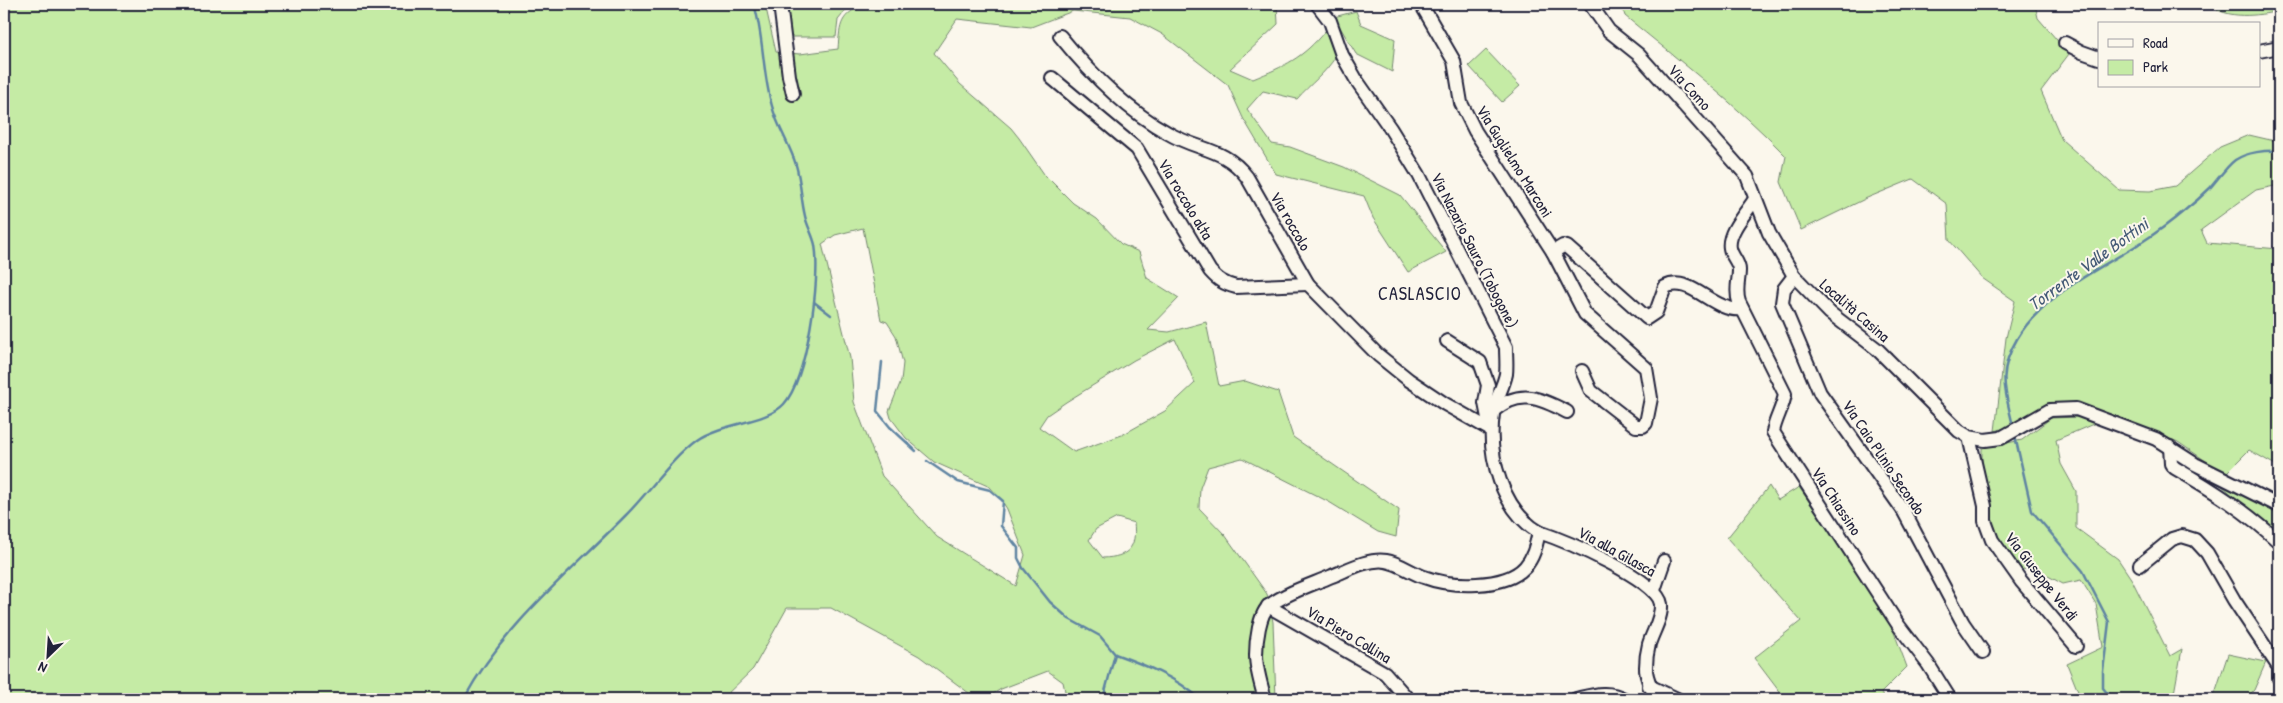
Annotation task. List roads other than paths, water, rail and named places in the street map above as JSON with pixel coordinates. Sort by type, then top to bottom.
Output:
[{"type":"street","points":[[780,4],[793,94]]},
{"type":"street","name":"Via Nazario Sauro (Tobogone)","points":[[1317,4],[1330,21],[1342,55],[1357,81],[1390,128],[1419,175],[1506,347],[1506,374],[1493,411],[1491,430],[1496,470],[1513,507],[1527,525],[1539,532]]},
{"type":"street","name":"Via Guglielmo Marconi","points":[[1421,4],[1454,61],[1461,103],[1475,131],[1552,252],[1585,314],[1646,368],[1651,398],[1646,423],[1643,426],[1636,426],[1602,401],[1591,391],[1582,372]]},
{"type":"street","name":"Via Como","points":[[1590,4],[1609,31],[1639,55],[1736,161],[1748,176],[1755,200]]},
{"type":"street","name":"Via roccolo","points":[[1060,36],[1086,67],[1115,94],[1158,126],[1180,139],[1215,152],[1237,164],[1247,177],[1308,284],[1378,356],[1445,404],[1491,430]]},
{"type":"street","points":[[2066,43],[2082,52],[2098,58]]},
{"type":"street","points":[[2260,51],[2279,47]]},
{"type":"street","name":"Via roccolo alta","points":[[1052,78],[1137,149],[1216,278],[1225,285],[1236,287],[1308,284]]},
{"type":"street","points":[[1552,252],[1563,246],[1567,248],[1647,318],[1651,317],[1657,308],[1665,287],[1674,284],[1690,288],[1719,306],[1733,310],[1742,309],[1737,295],[1739,268],[1730,249],[1730,240],[1755,200]]},
{"type":"street","name":"Località Casina","points":[[1755,200],[1770,233],[1794,276],[1830,313],[1877,349],[1958,432],[1969,437]]},
{"type":"street","name":"Via Caio Plinio Secondo","points":[[1794,276],[1784,289],[1782,303],[1820,393],[1903,510],[1963,623],[1983,652]]},
{"type":"street","name":"Via Chiassino","points":[[1742,309],[1785,394],[1783,406],[1775,421],[1773,432],[1899,626],[1928,664],[1950,699]]},
{"type":"street","points":[[1446,342],[1480,362],[1488,385],[1486,413],[1491,430]]},
{"type":"street","points":[[1493,411],[1504,402],[1526,397],[1540,400],[1566,412]]},
{"type":"street","points":[[1969,437],[1984,440],[2001,438],[2050,410],[2076,409],[2139,431],[2170,447],[2195,464],[2279,506]]},
{"type":"street","name":"Via Giuseppe Verdi","points":[[1969,437],[1985,506],[1985,521],[1992,540],[2021,581],[2076,646]]},
{"type":"street","points":[[2170,447],[2171,464],[2175,468],[2224,497],[2260,524],[2279,542]]},
{"type":"street","points":[[1265,699],[1256,655],[1259,630],[1268,606],[1287,595],[1350,569],[1375,561],[1386,560],[1425,578],[1446,582],[1470,584],[1495,582],[1509,578],[1526,566],[1534,553],[1539,532]]},
{"type":"street","name":"Via alla Gilasca","points":[[1539,532],[1592,553],[1654,590],[1658,595],[1661,611],[1647,653],[1646,669],[1654,699]]},
{"type":"street","points":[[2140,565],[2172,539],[2182,536],[2195,540],[2207,553],[2234,600],[2279,669]]},
{"type":"street","points":[[1654,590],[1664,561]]},
{"type":"street","name":"Via Piero Collina","points":[[1268,606],[1385,673],[1407,698]]},
{"type":"street","points":[[1649,686],[1677,699]]},
{"type":"street","points":[[1576,699],[1598,693],[1615,694],[1624,699]]},
{"type":"waterway","points":[[464,699],[480,673],[517,624],[626,515],[687,448],[707,434],[767,415],[784,404],[792,391],[805,351],[814,303],[816,281],[815,245],[805,216],[796,165],[772,106],[766,80],[760,29],[754,4]]},
{"type":"waterway","name":"Torrente Valle Bottini","points":[[2013,426],[2004,382],[2007,362],[2017,339],[2042,308],[2057,295],[2169,223],[2204,194],[2235,160],[2257,152],[2279,151]]},
{"type":"waterway","points":[[814,302],[831,315]]},
{"type":"waterway","points":[[882,362],[877,411],[890,427],[916,451]]},
{"type":"waterway","name":"Torrente Valle Bottini","points":[[2015,436],[2032,511],[2083,571],[2109,622],[2103,671],[2103,688],[2112,699]]},
{"type":"waterway","points":[[927,461],[958,482],[990,490],[1003,501],[1001,526],[1018,548],[1018,558],[1023,568],[1050,602],[1069,619],[1100,636],[1115,654],[1103,699]]},
{"type":"waterway","points":[[1115,654],[1149,667],[1170,678],[1200,699]]},
{"type":"district","name":"CASLASCIO","points":[[1420,293]]}]
